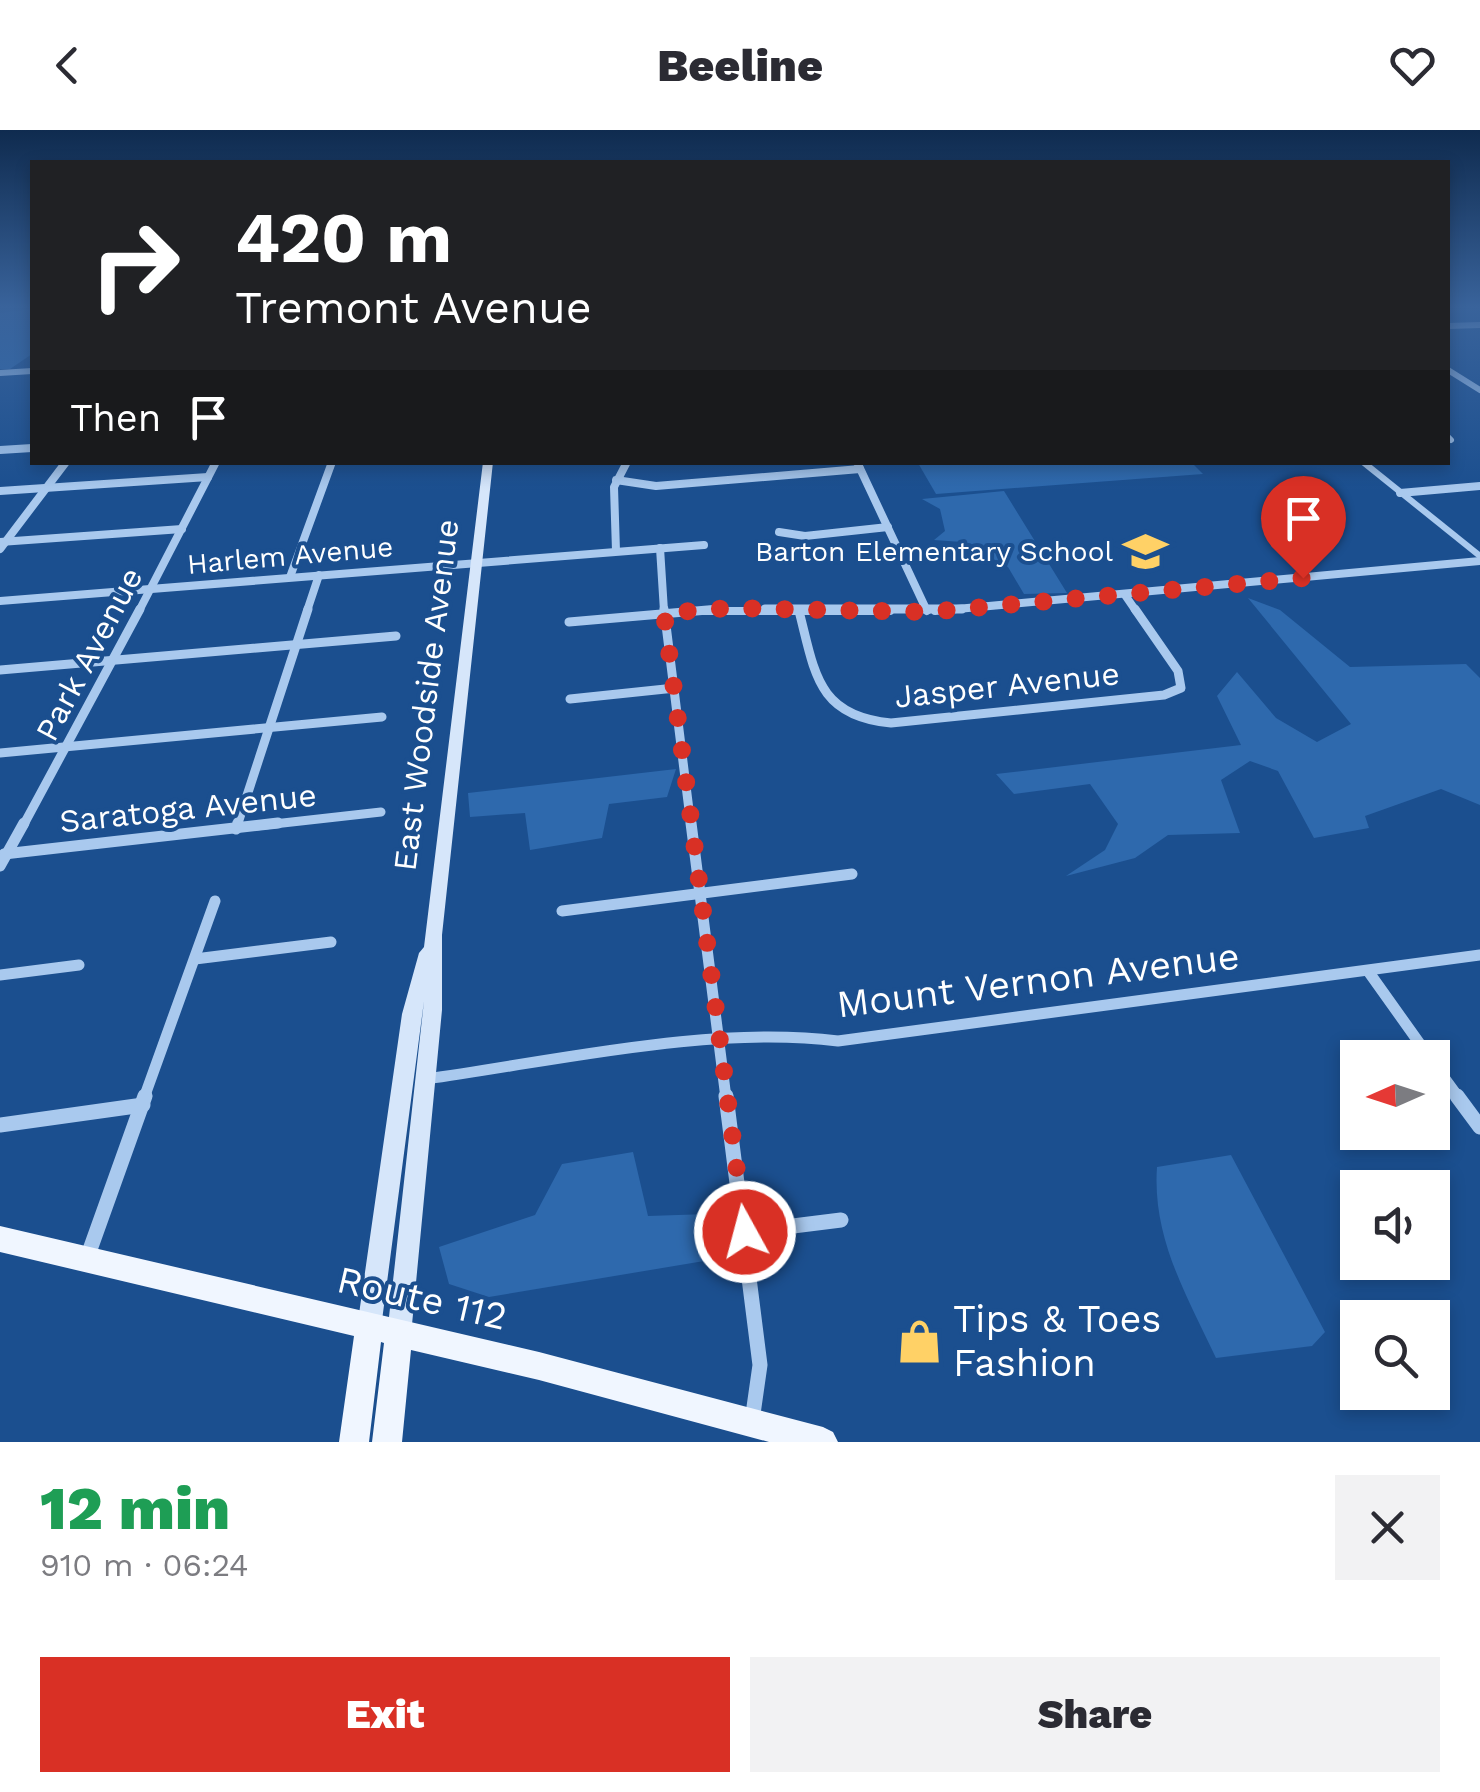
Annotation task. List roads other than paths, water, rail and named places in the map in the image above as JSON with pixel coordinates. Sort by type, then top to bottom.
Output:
[{"type":"main road","name":"East Woodside Avenue","points":[[387,1442],[433,1010],[433,935],[488,465]]},
{"type":"main road","name":"East Woodside Avenue","points":[[354,1442],[410,1014],[433,935]]},
{"type":"main road","name":"Route 112","points":[[0,1239],[823,1442]]},
{"type":"street","points":[[1450,371],[1480,390]]},
{"type":"street","points":[[0,373],[30,372]]},
{"type":"street","points":[[0,450],[30,448]]},
{"type":"street","points":[[2,544],[64,465]]},
{"type":"street","name":"Park Avenue","points":[[0,866],[3,854],[69,746],[214,465]]},
{"type":"street","points":[[290,577],[331,465]]},
{"type":"street","points":[[616,551],[616,480],[625,465]]},
{"type":"street","points":[[1366,465],[1480,559]]},
{"type":"street","points":[[616,480],[656,486],[859,466],[928,612]]},
{"type":"street","points":[[0,491],[208,477]]},
{"type":"street","points":[[1400,493],[1480,486]]},
{"type":"street","points":[[779,532],[805,536],[888,527]]},
{"type":"street","points":[[2,544],[182,529]]},
{"type":"street","name":"Harlem Avenue","points":[[0,600],[704,545]]},
{"type":"street","points":[[660,548],[664,613],[760,1366],[751,1422]]},
{"type":"street","points":[[569,622],[728,608],[928,612],[1480,559]]},
{"type":"street","points":[[236,829],[318,575]]},
{"type":"street","name":"Jasper Avenue","points":[[799,611],[830,704],[856,720],[892,723],[1172,692],[1180,688],[1178,671],[1125,595]]},
{"type":"street","points":[[0,670],[396,636]]},
{"type":"street","points":[[570,699],[675,688]]},
{"type":"street","points":[[0,753],[382,717]]},
{"type":"street","name":"Saratoga Avenue","points":[[3,854],[380,812]]},
{"type":"street","points":[[562,911],[852,874]]},
{"type":"street","points":[[86,1260],[215,902]]},
{"type":"street","points":[[195,959],[331,942]]},
{"type":"street","name":"Mount Vernon Avenue","points":[[426,1079],[720,1040],[788,1035],[838,1041],[1480,954]]},
{"type":"street","points":[[0,976],[79,965]]},
{"type":"street","points":[[1368,971],[1417,1040]]},
{"type":"street","points":[[1450,1085],[1480,1126]]},
{"type":"street","points":[[0,1124],[143,1104]]},
{"type":"street","points":[[745,1232],[842,1220]]},
{"type":"place","name":"Barton Elementary School","points":[[1146,551]]},
{"type":"place","name":"Tips & Toes Fashion","points":[[920,1341]]}]
